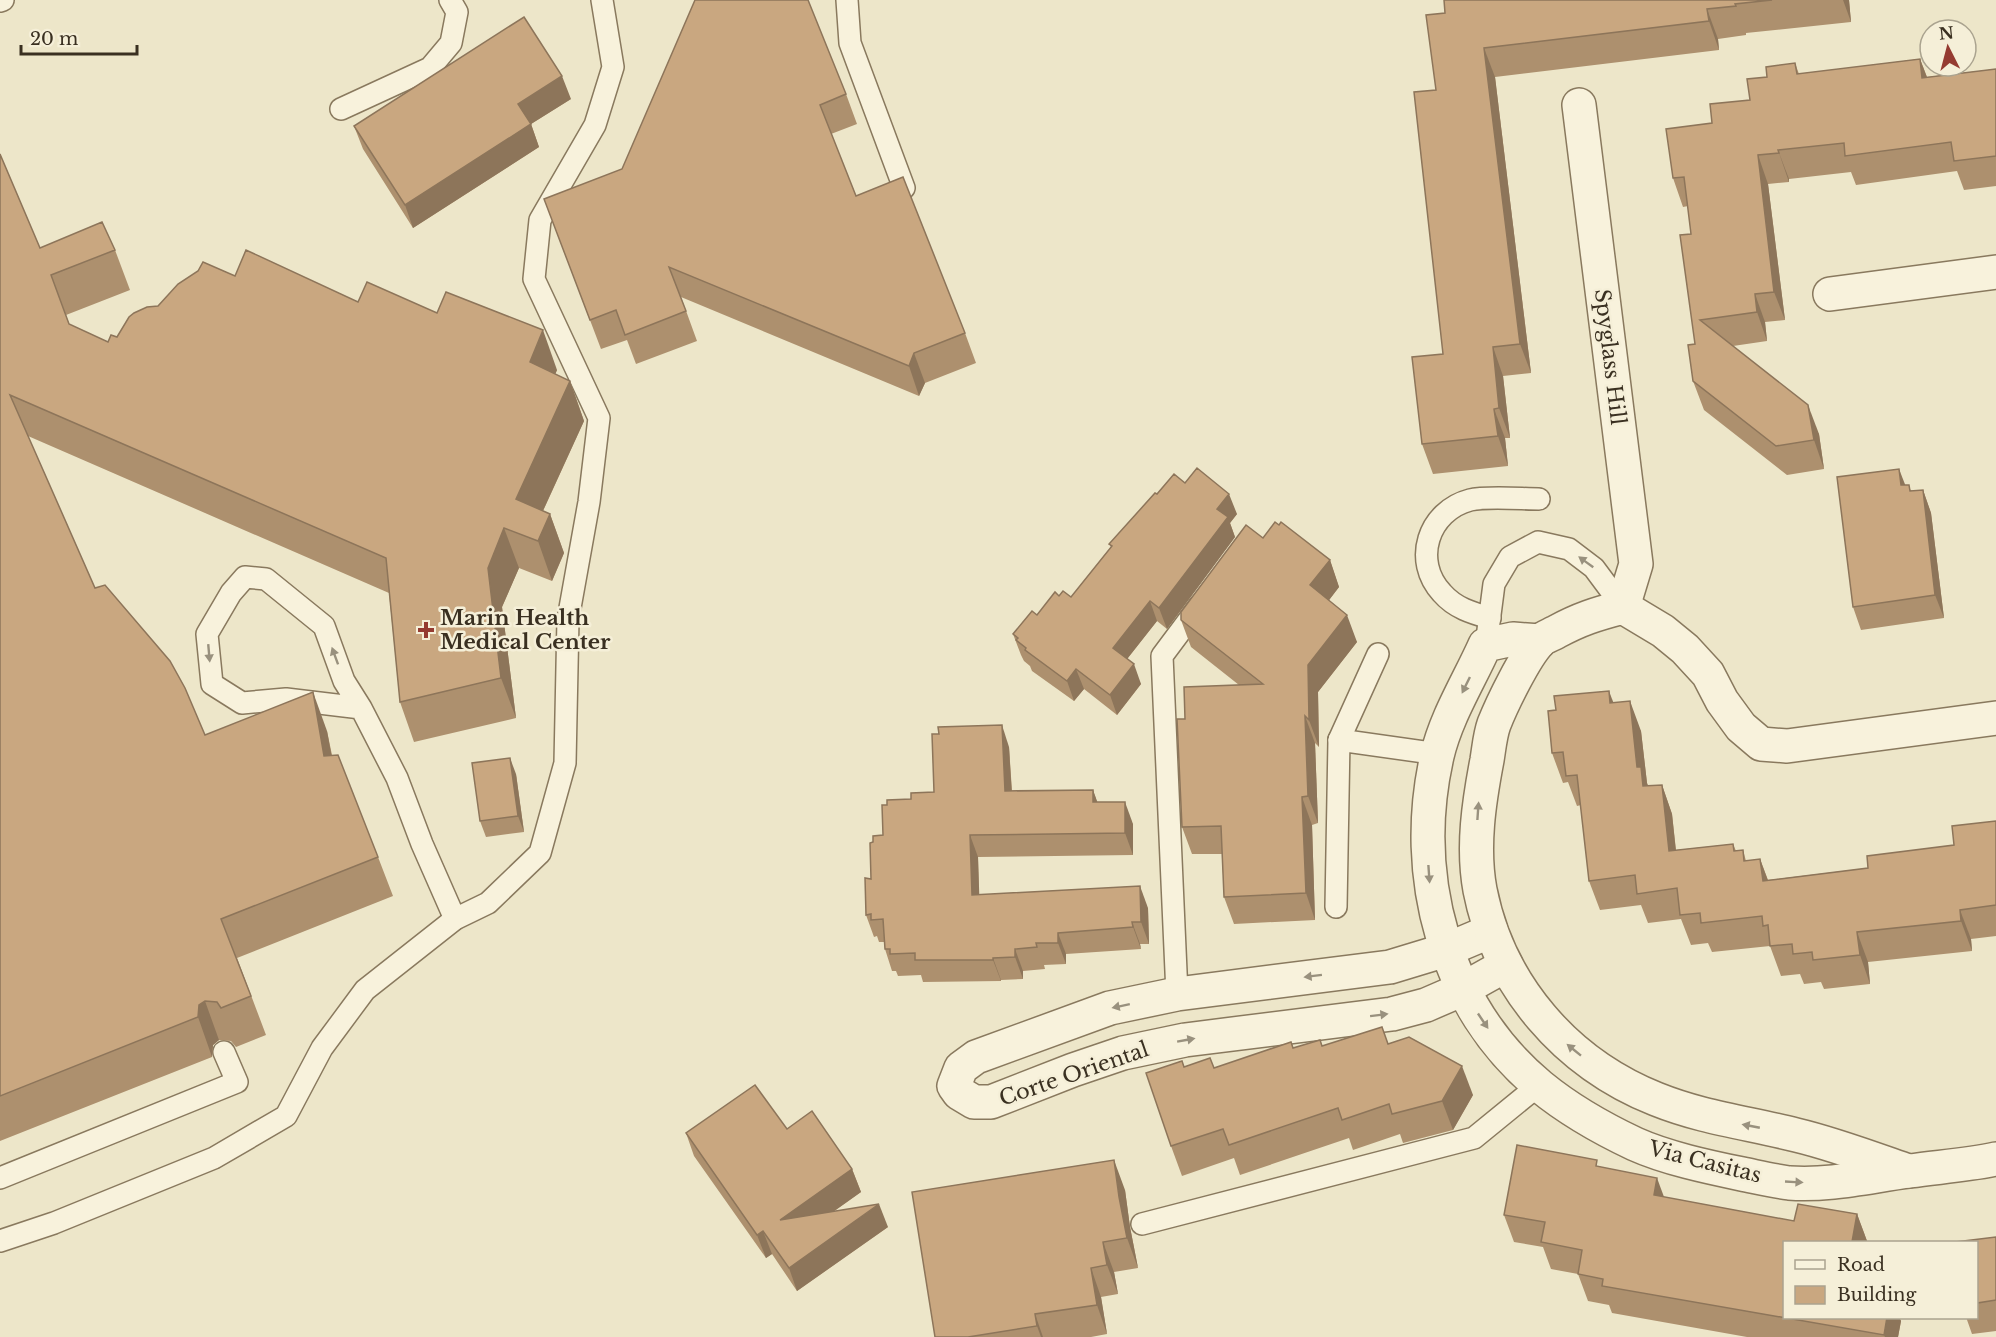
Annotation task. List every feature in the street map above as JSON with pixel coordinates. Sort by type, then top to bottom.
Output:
[{"type":"street","name":"Spyglass Hill","points":[[1578,105],[1636,564],[1623,607]]},
{"type":"street","points":[[1830,294],[1996,272]]},
{"type":"street","points":[[1491,931],[1480,888],[1477,842],[1478,806],[1493,726],[1510,690],[1540,641],[1581,618],[1623,607],[1663,631],[1685,649],[1708,674],[1722,701],[1741,728],[1761,744],[1787,746],[1996,718]]},
{"type":"street","points":[[1446,950],[1436,919],[1430,881],[1428,843],[1430,801],[1438,754],[1487,631],[1513,639],[1540,641]]},
{"type":"street","name":"Corte Oriental","points":[[1491,931],[1446,950],[1390,967],[1177,994],[1110,1008],[976,1057],[961,1068],[954,1086],[959,1093],[974,1102],[992,1102],[1123,1053],[1185,1040],[1392,1014],[1426,1005],[1463,989],[1506,965]]},
{"type":"street","name":"Via Casitas","points":[[1491,931],[1506,965],[1540,1017],[1571,1048],[1606,1074],[1656,1099],[1718,1120],[1794,1134],[1834,1145],[1908,1171]]},
{"type":"street","name":"Via Casitas","points":[[1446,950],[1463,989],[1481,1020],[1503,1049],[1539,1085],[1580,1115],[1636,1145],[1706,1167],[1789,1183],[1831,1183],[1996,1159]]},
{"type":"lane","points":[[341,109],[430,68],[451,43],[457,12],[450,0]]},
{"type":"lane","points":[[0,1240],[54,1223],[214,1158],[286,1116],[322,1048],[365,990],[454,919],[488,903],[540,853],[565,763],[568,619],[590,502],[599,418],[534,279],[540,220],[596,125],[613,67],[602,0]]},
{"type":"lane","points":[[847,0],[850,43],[904,188]]},
{"type":"lane","points":[[1487,631],[1442,594],[1431,578],[1425,557],[1431,533],[1444,512],[1471,500],[1539,499]]},
{"type":"lane","points":[[1487,631],[1494,584],[1510,557],[1538,542],[1569,549],[1594,568],[1623,607]]},
{"type":"lane","points":[[361,708],[286,699],[242,703],[212,684],[207,634],[231,593],[244,577],[266,579],[324,626],[344,681],[361,708],[397,778],[454,919]]},
{"type":"lane","points":[[1177,994],[1162,656],[1210,592]]},
{"type":"lane","points":[[1336,907],[1339,740],[1378,654]]},
{"type":"lane","points":[[1339,740],[1438,754]]},
{"type":"lane","points":[[0,1178],[237,1082],[224,1052]]},
{"type":"lane","points":[[1142,1224],[1474,1138],[1539,1085]]},
{"type":"building","points":[[695,0],[808,0],[846,94],[820,105],[856,196],[903,177],[965,333],[914,353],[909,366],[669,267],[686,311],[625,335],[616,310],[590,320],[544,199],[622,169]]},
{"type":"building","points":[[1444,0],[1772,0],[1707,9],[1709,21],[1484,48],[1520,344],[1493,347],[1499,408],[1494,409],[1498,436],[1422,444],[1412,357],[1443,354],[1414,92],[1436,90],[1426,15],[1445,13]]},
{"type":"building","points":[[524,17],[562,76],[518,104],[531,124],[405,205],[354,126]]},
{"type":"building","points":[[1918,59],[1918,78],[1978,78],[1978,71],[1996,69],[1996,156],[1954,161],[1951,142],[1845,156],[1844,143],[1778,150],[1779,153],[1758,155],[1774,292],[1755,294],[1757,312],[1700,320],[1808,405],[1814,440],[1776,446],[1693,381],[1688,345],[1695,344],[1680,235],[1691,234],[1684,177],[1673,178],[1666,129],[1712,123],[1710,104],[1750,100],[1747,79],[1767,77],[1766,67],[1795,63],[1797,74]]},
{"type":"building","name":"Marin Health Medical Center","points":[[0,154],[40,248],[102,222],[115,250],[51,275],[69,324],[108,342],[111,335],[117,337],[129,317],[147,307],[158,306],[178,284],[198,271],[203,262],[235,276],[246,250],[358,302],[367,282],[437,313],[446,292],[543,330],[530,362],[570,381],[516,499],[550,514],[538,541],[504,528],[488,568],[501,678],[400,702],[386,558],[10,395],[95,588],[105,585],[170,661],[185,688],[205,735],[313,692],[324,756],[338,755],[378,857],[221,919],[251,996],[221,1008],[217,1002],[205,1001],[199,1005],[198,1017],[0,1096]]},
{"type":"building","points":[[1197,468],[1229,494],[1217,509],[1228,517],[1159,608],[1150,601],[1113,648],[1134,664],[1110,695],[1076,669],[1067,681],[1025,650],[1026,648],[1016,640],[1018,638],[1013,634],[1032,611],[1037,615],[1055,592],[1059,596],[1063,591],[1071,597],[1112,546],[1109,544],[1155,493],[1157,494],[1174,474],[1185,483]]},
{"type":"building","points":[[1899,469],[1901,485],[1909,485],[1910,491],[1923,490],[1935,595],[1853,607],[1837,477]]},
{"type":"building","points":[[1275,522],[1279,525],[1281,522],[1330,560],[1310,585],[1347,615],[1308,665],[1309,720],[1305,716],[1308,796],[1302,797],[1306,893],[1224,897],[1221,826],[1182,827],[1177,719],[1185,719],[1184,687],[1263,684],[1181,620],[1181,612],[1246,525],[1263,538]]},
{"type":"building","points":[[1609,691],[1610,703],[1630,701],[1637,767],[1641,767],[1643,786],[1662,785],[1669,851],[1733,844],[1734,851],[1743,850],[1744,861],[1760,859],[1763,881],[1868,868],[1867,856],[1954,845],[1952,826],[1996,821],[1996,905],[1960,910],[1961,921],[1857,932],[1860,955],[1813,960],[1812,952],[1793,954],[1792,944],[1770,946],[1768,925],[1763,926],[1762,916],[1701,923],[1700,913],[1680,915],[1677,888],[1637,894],[1635,875],[1589,881],[1577,775],[1566,776],[1563,752],[1552,753],[1548,711],[1556,710],[1554,696]]},
{"type":"building","points":[[1002,725],[1005,791],[1093,790],[1093,802],[1125,802],[1125,833],[970,835],[972,895],[1140,886],[1141,922],[1132,922],[1133,927],[1058,933],[1058,943],[1036,943],[1037,947],[1015,949],[1015,957],[993,958],[993,960],[915,960],[915,953],[890,954],[890,949],[885,949],[883,919],[871,920],[871,914],[866,915],[865,878],[871,879],[870,843],[873,842],[873,836],[883,835],[882,805],[887,805],[887,800],[911,799],[911,793],[934,792],[932,734],[939,734],[938,727]]},
{"type":"building","points":[[510,758],[518,816],[480,821],[472,763]]},
{"type":"building","points":[[1382,1027],[1388,1044],[1409,1037],[1462,1066],[1442,1101],[1392,1114],[1389,1104],[1342,1120],[1338,1108],[1229,1145],[1223,1129],[1171,1146],[1146,1073],[1182,1061],[1184,1067],[1210,1058],[1214,1068],[1291,1042],[1293,1048],[1320,1040],[1322,1046]]},
{"type":"building","points":[[755,1085],[787,1129],[812,1111],[852,1169],[780,1220],[879,1204],[789,1268],[763,1231],[757,1235],[686,1133]]},
{"type":"building","points":[[1517,1145],[1597,1160],[1596,1166],[1657,1178],[1654,1195],[1794,1221],[1798,1204],[1857,1214],[1852,1241],[1783,1241],[1783,1317],[1602,1286],[1603,1279],[1578,1274],[1582,1250],[1541,1242],[1545,1222],[1504,1215]]},
{"type":"building","points":[[1114,1160],[1127,1238],[1103,1242],[1107,1265],[1091,1268],[1097,1305],[1035,1314],[1037,1326],[968,1337],[935,1337],[912,1192]]},
{"type":"building","points":[[1996,1237],[1996,1300],[1978,1303],[1978,1241],[1963,1241]]},
{"type":"building","points":[[1792,1319],[1887,1319],[1884,1335]]},
{"type":"place","name":"Marin Health Medical Center","points":[[426,630]]}]
